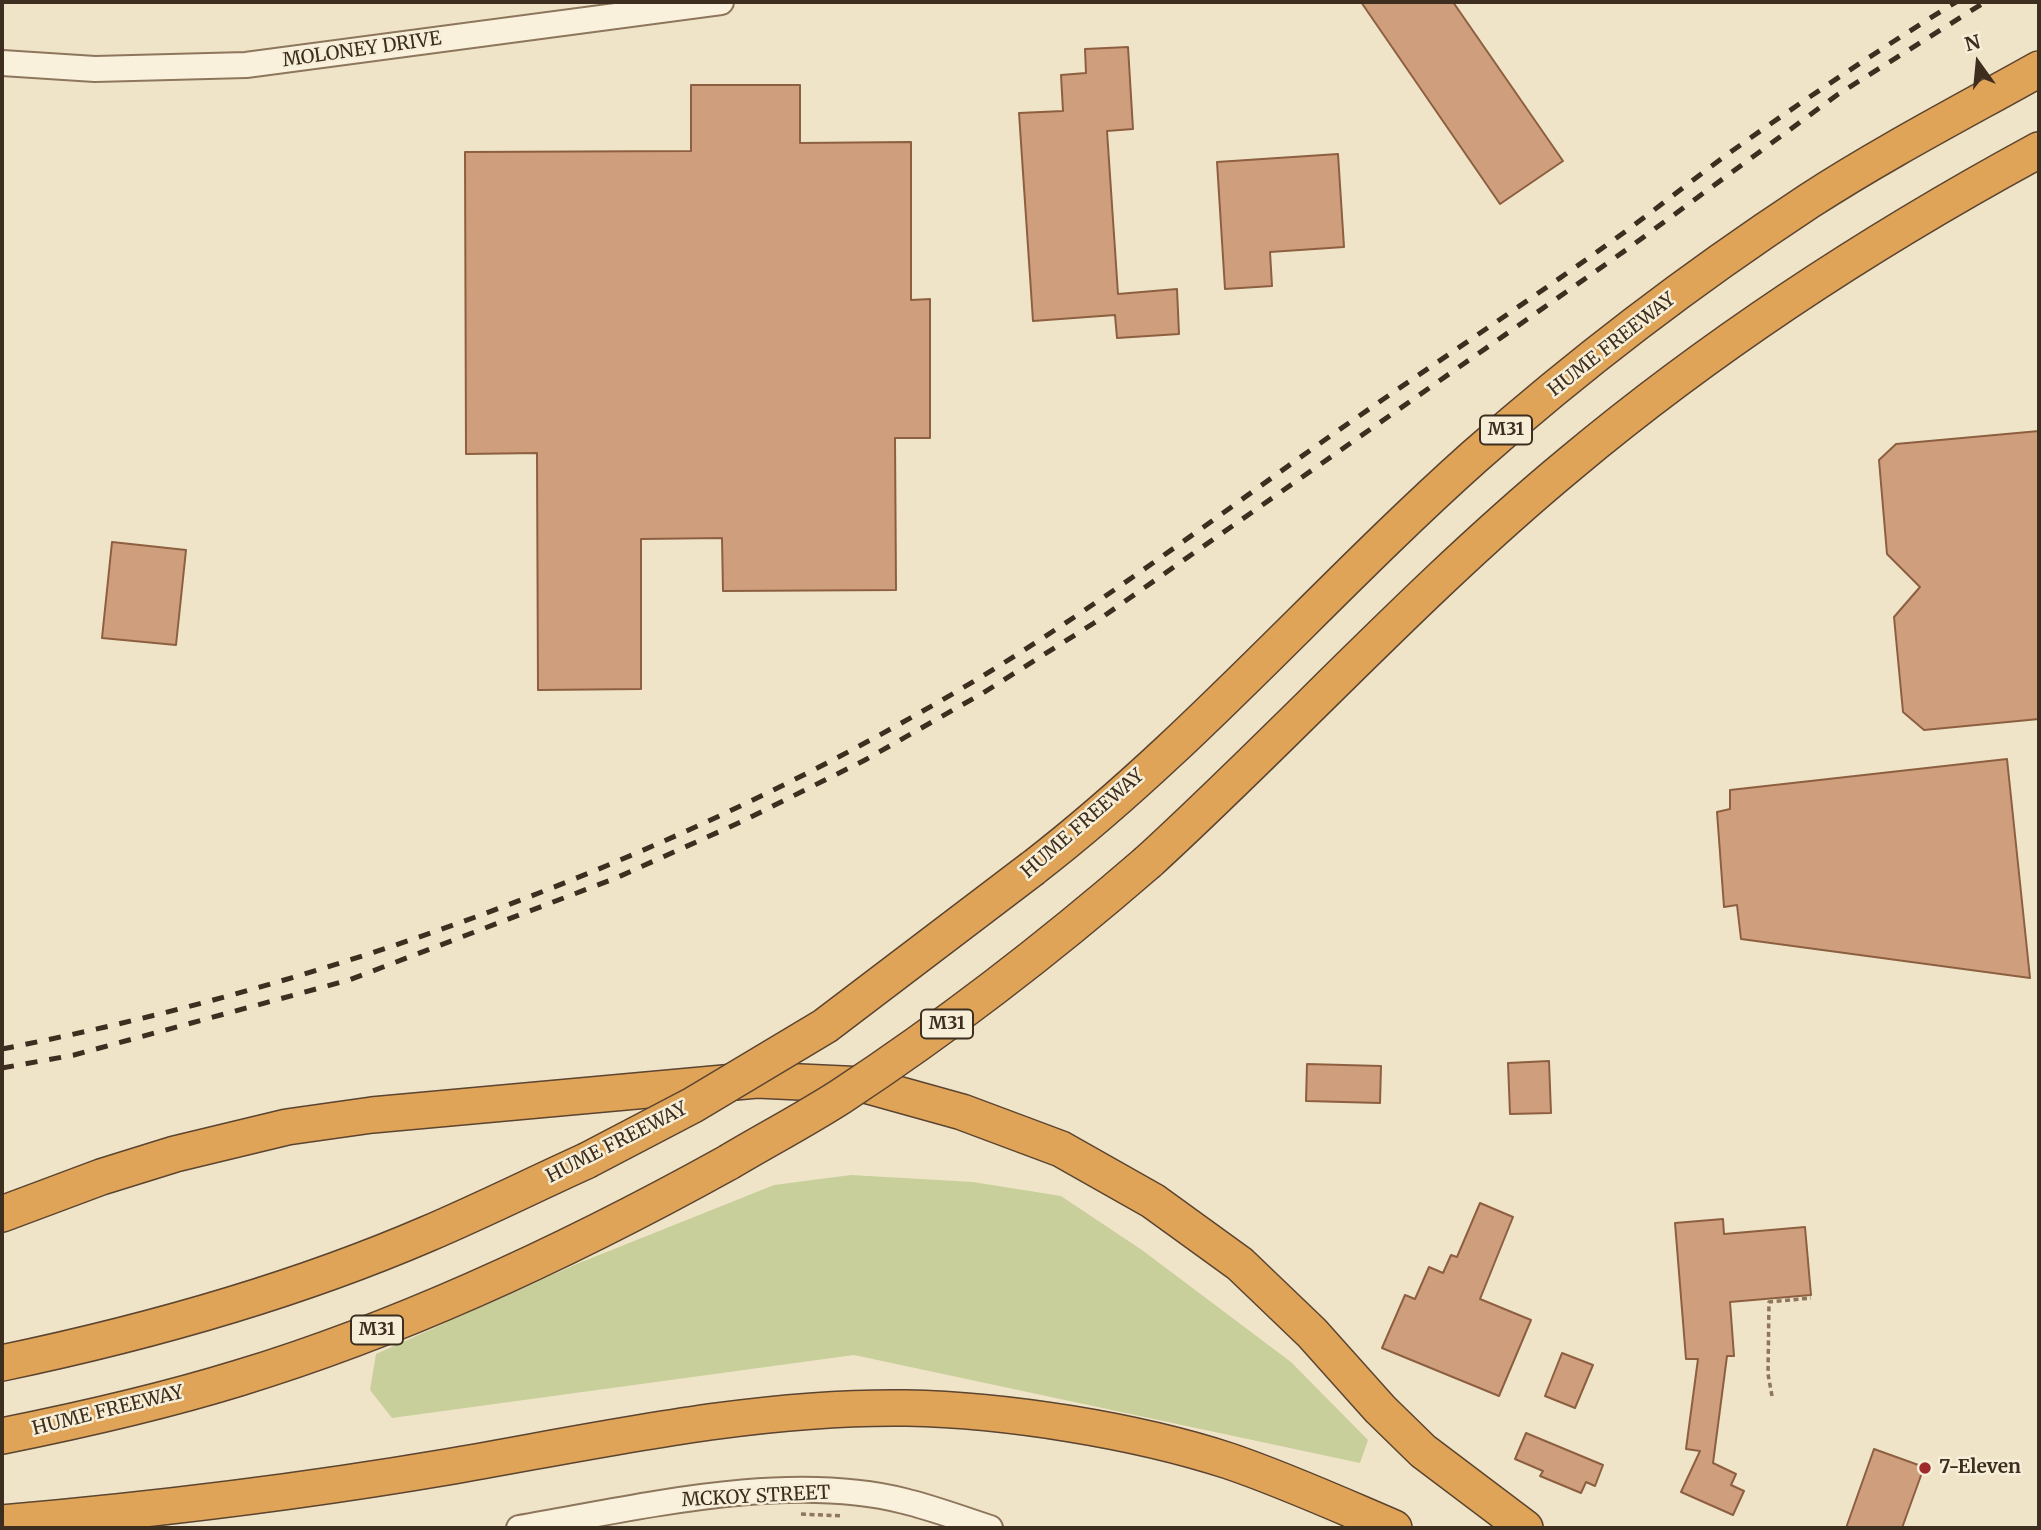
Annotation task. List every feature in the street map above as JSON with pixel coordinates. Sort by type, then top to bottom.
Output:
[{"type":"highway","name":"HUME FREEWAY","points":[[2,1363],[147,1329],[289,1285],[426,1235],[586,1161],[693,1105],[825,1026],[1033,868],[1171,747],[1371,552],[1465,465],[1586,362],[1810,201],[2039,69]]},
{"type":"highway","name":"HUME FREEWAY","points":[[2,1436],[100,1416],[240,1378],[375,1331],[509,1274],[638,1213],[838,1099],[961,1014],[1073,927],[1237,780],[1456,566],[1580,456],[1682,374],[1810,284],[1935,207],[2039,150]]},
{"type":"highway","points":[[2,1214],[101,1177],[175,1154],[287,1127],[372,1115],[757,1080],[864,1086],[962,1112],[1061,1149],[1153,1201],[1240,1264],[1312,1333],[1380,1409],[1423,1451],[1525,1528]]},
{"type":"highway","points":[[2,1523],[120,1513],[265,1494],[803,1412],[908,1408],[1013,1417],[1149,1441],[1228,1461],[1394,1528]]},
{"type":"street","name":"MOLONEY DRIVE","points":[[2,63],[95,69],[246,65],[721,2]]},
{"type":"street","name":"MCKOY STREET","points":[[519,1528],[693,1498],[802,1491],[903,1500],[990,1528]]},
{"type":"path","points":[[1772,1396],[1768,1374],[1769,1302],[1811,1298]]},
{"type":"path","points":[[799,1514],[855,1517]]},
{"type":"green space","points":[[851,1175],[973,1182],[1061,1196],[1142,1250],[1291,1362],[1368,1440],[1360,1463],[854,1355],[392,1418],[370,1390],[376,1354],[579,1263],[774,1185]]},
{"type":"building","points":[[1361,2],[1453,2],[1563,161],[1500,204]]},
{"type":"building","points":[[1128,47],[1133,129],[1107,131],[1118,294],[1177,289],[1179,334],[1117,338],[1115,315],[1033,321],[1019,113],[1063,111],[1061,75],[1086,73],[1085,49]]},
{"type":"building","points":[[691,85],[800,85],[800,143],[911,142],[911,300],[930,299],[930,438],[895,438],[896,590],[723,591],[722,538],[641,539],[641,689],[538,690],[537,453],[466,454],[465,152],[691,151]]},
{"type":"building","points":[[1338,154],[1344,247],[1270,252],[1272,286],[1225,289],[1217,162]]},
{"type":"building","points":[[2039,431],[2039,719],[1924,730],[1903,712],[1894,617],[1920,587],[1887,554],[1879,460],[1896,444]]},
{"type":"building","points":[[112,542],[186,550],[176,645],[102,638]]},
{"type":"building","points":[[2007,759],[2030,978],[1741,939],[1737,905],[1724,907],[1717,812],[1730,809],[1730,790]]},
{"type":"building","points":[[1549,1061],[1551,1113],[1510,1114],[1508,1063]]},
{"type":"building","points":[[1307,1064],[1381,1066],[1380,1103],[1306,1101]]},
{"type":"building","points":[[1480,1203],[1513,1217],[1480,1299],[1531,1320],[1499,1396],[1382,1348],[1405,1295],[1415,1299],[1429,1267],[1443,1273],[1451,1255],[1457,1257]]},
{"type":"building","points":[[1723,1219],[1724,1234],[1805,1227],[1811,1295],[1730,1302],[1734,1356],[1727,1356],[1713,1463],[1736,1474],[1731,1485],[1744,1491],[1733,1515],[1681,1492],[1700,1451],[1686,1449],[1698,1359],[1686,1359],[1675,1223]]},
{"type":"building","points":[[1562,1353],[1593,1365],[1575,1408],[1545,1396]]},
{"type":"building","points":[[1526,1433],[1603,1465],[1595,1486],[1586,1482],[1581,1493],[1540,1476],[1543,1471],[1515,1459]]},
{"type":"building","points":[[1874,1449],[1924,1467],[1902,1528],[1846,1528]]},
{"type":"railway","points":[[2,1049],[129,1021],[255,988],[381,950],[505,906],[627,857],[746,803],[863,744],[976,680],[1096,602],[1331,435],[1575,268],[1759,132],[1956,2]]},
{"type":"railway","points":[[2,1068],[74,1055],[349,980],[616,878],[743,821],[865,760],[983,693],[1094,623],[1626,250],[1837,95],[1985,2]]},
{"type":"place","name":"7-Eleven","points":[[1925,1468]]}]
